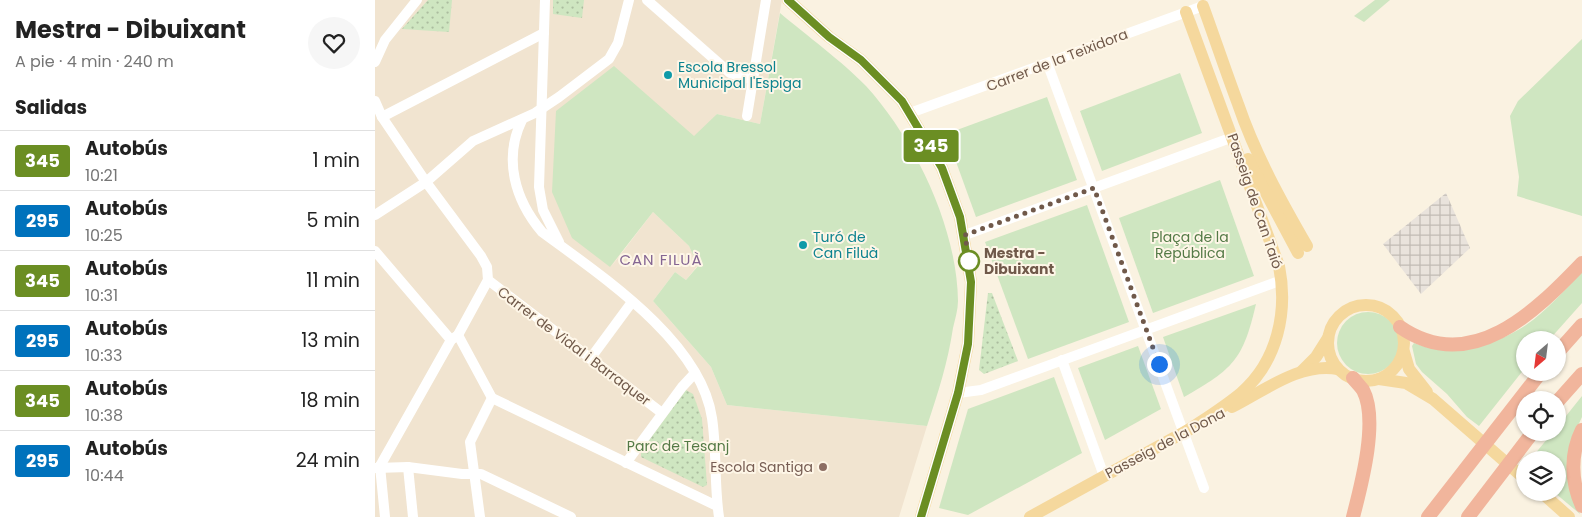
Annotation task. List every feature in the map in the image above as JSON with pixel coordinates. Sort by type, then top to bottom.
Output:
[{"type":"highway","points":[[1400,327],[1420,340],[1442,344],[1481,339],[1511,327],[1526,318],[1550,297],[1582,264]]},
{"type":"highway","points":[[1566,343],[1582,325]]},
{"type":"highway","points":[[1566,392],[1582,374]]},
{"type":"highway","points":[[1353,378],[1365,396],[1369,423],[1366,453],[1353,517]]},
{"type":"highway","points":[[1428,517],[1534,381]]},
{"type":"highway","points":[[1582,430],[1575,447],[1573,471],[1578,497],[1582,506]]},
{"type":"highway","points":[[1468,517],[1526,441]]},
{"type":"main road","points":[[787,0],[829,37],[849,50],[878,74],[910,113],[942,168],[955,200],[965,235],[972,304],[968,344],[958,393],[922,516]]},
{"type":"main road","name":"Passeig de Can Taió","points":[[1188,18],[1199,33],[1246,154],[1303,249],[1238,105],[1231,79],[1203,6]]},
{"type":"main road","name":"Passeig de Can Taió","points":[[1184,432],[1242,392],[1260,371],[1271,352],[1278,334],[1282,315],[1282,280],[1279,266],[1188,18]]},
{"type":"main road","points":[[1433,399],[1406,383],[1378,379],[1367,381],[1353,378],[1338,369],[1329,352],[1328,338],[1334,323],[1342,314],[1353,308],[1377,307],[1388,312],[1403,333],[1404,352],[1409,369],[1433,399],[1516,471]]},
{"type":"main road","name":"Passeig de la Dona","points":[[1302,371],[1316,357],[1328,338]]},
{"type":"main road","points":[[1378,379],[1394,369],[1404,352]]},
{"type":"main road","name":"Passeig de la Dona","points":[[1029,517],[1184,432],[1302,371],[1317,367],[1338,369]]},
{"type":"main road","points":[[1551,501],[1569,517]]},
{"type":"street","points":[[375,62],[385,40],[417,0]]},
{"type":"street","points":[[545,0],[539,187],[543,210],[553,233],[563,248]]},
{"type":"street","points":[[375,216],[426,182],[473,141],[493,130],[522,120],[541,109],[609,58],[618,42],[629,0]]},
{"type":"street","points":[[647,0],[730,73],[753,80]]},
{"type":"street","points":[[747,116],[766,0]]},
{"type":"street","name":"Carrer de la Teixidora","points":[[910,113],[1048,64],[1188,18],[1203,6]]},
{"type":"street","points":[[382,117],[544,33]]},
{"type":"street","points":[[1048,64],[1204,488]]},
{"type":"street","name":"Carrer de Vidal i Barraquer","points":[[375,101],[382,117],[426,182],[481,256],[487,267],[488,280],[662,413]]},
{"type":"street","points":[[522,120],[516,132],[514,181],[519,198],[529,217],[542,232],[632,302],[664,330],[695,373],[706,396],[712,418],[719,517]]},
{"type":"street","points":[[965,235],[1233,137]]},
{"type":"street","points":[[375,251],[454,338],[492,398],[717,506]]},
{"type":"street","points":[[385,517],[377,468],[488,280]]},
{"type":"street","points":[[958,393],[981,390],[1282,280]]},
{"type":"street","points":[[590,359],[632,302]]},
{"type":"street","points":[[1062,360],[1104,476]]},
{"type":"street","points":[[626,463],[662,413],[695,373]]},
{"type":"street","points":[[480,517],[469,442],[492,398]]},
{"type":"street","points":[[377,468],[408,467],[488,476],[571,517]]},
{"type":"street","points":[[408,467],[413,517]]},
{"type":"shaded area","points":[[375,0],[782,0],[760,124],[717,114],[611,267],[653,212],[689,246],[698,265],[686,280],[675,272],[653,301],[711,367],[727,405],[927,426],[899,517],[375,517]]},
{"type":"shaded area","points":[[1446,193],[1470,248],[1421,294],[1383,244]]},
{"type":"green space","points":[[428,0],[452,0],[449,32],[402,29]]},
{"type":"green space","points":[[553,0],[584,0],[582,18],[553,14]]},
{"type":"green space","points":[[1375,0],[1390,0],[1364,22],[1354,16]]},
{"type":"green space","points":[[780,13],[857,77],[884,108],[916,158],[930,186],[941,215],[956,273],[958,304],[939,389],[927,426],[727,405],[711,367],[653,301],[675,272],[686,280],[698,266],[689,246],[653,212],[610,267],[572,238],[552,192],[556,111],[614,66],[694,136],[717,114],[760,124]]},
{"type":"green space","points":[[1582,39],[1582,216],[1517,196],[1519,177],[1510,116],[1518,101]]},
{"type":"green space","points":[[1180,73],[1202,133],[1102,171],[1080,111]]},
{"type":"green space","points":[[1047,97],[1077,180],[976,217],[946,134]]},
{"type":"green space","name":"Plaça de la República","points":[[1220,180],[1254,276],[1153,313],[1119,218]]},
{"type":"green space","points":[[1087,205],[1129,322],[1028,359],[985,242]]},
{"type":"green space","points":[[1582,272],[1582,303],[1557,331],[1516,331],[1516,379],[1479,426],[1467,417],[1447,394],[1422,372],[1416,364],[1412,346],[1414,343],[1442,349],[1471,348],[1486,344],[1526,325],[1555,300]]},
{"type":"green space","points":[[988,293],[992,293],[1018,361],[984,374],[979,370]]},
{"type":"green space","points":[[1256,304],[1246,338],[1233,361],[1214,379],[1184,397],[1163,337]]},
{"type":"green space","points":[[1368,312],[1380,315],[1390,321],[1396,331],[1399,343],[1396,355],[1390,365],[1380,371],[1368,374],[1356,371],[1346,365],[1340,355],[1337,343],[1340,331],[1346,321],[1356,315]]},
{"type":"green space","points":[[1138,346],[1161,409],[1105,440],[1078,368]]},
{"type":"green space","points":[[1054,377],[1082,453],[968,515],[939,508],[968,409]]},
{"type":"green space","name":"Parc de Tesanj","points":[[686,390],[693,394],[702,419],[707,485],[703,487],[641,457],[641,451]]},
{"type":"green space","points":[[1582,396],[1582,417],[1573,436],[1573,499],[1580,514],[1565,501],[1566,451],[1537,451],[1545,441],[1566,441],[1566,416]]},
{"type":"bus line","name":"345","points":[[788,0],[829,37],[849,50],[878,74],[907,107],[942,168],[955,200],[965,236],[970,267],[972,304],[965,365],[921,517]]},
{"type":"place","name":"Escola Bressol Municipal l'Espiga","points":[[668,75]]},
{"type":"place","name":"Turó de Can Filuà","points":[[803,245]]},
{"type":"place","name":"Mestra - Dibuixant","points":[[969,261]]},
{"type":"place","name":"Escola Santiga","points":[[823,467]]},
{"type":"district","name":"CAN FILUÀ","points":[[661,259]]},
{"type":"route","points":[[969,261],[965,235],[1094,188],[1159,364]]}]
